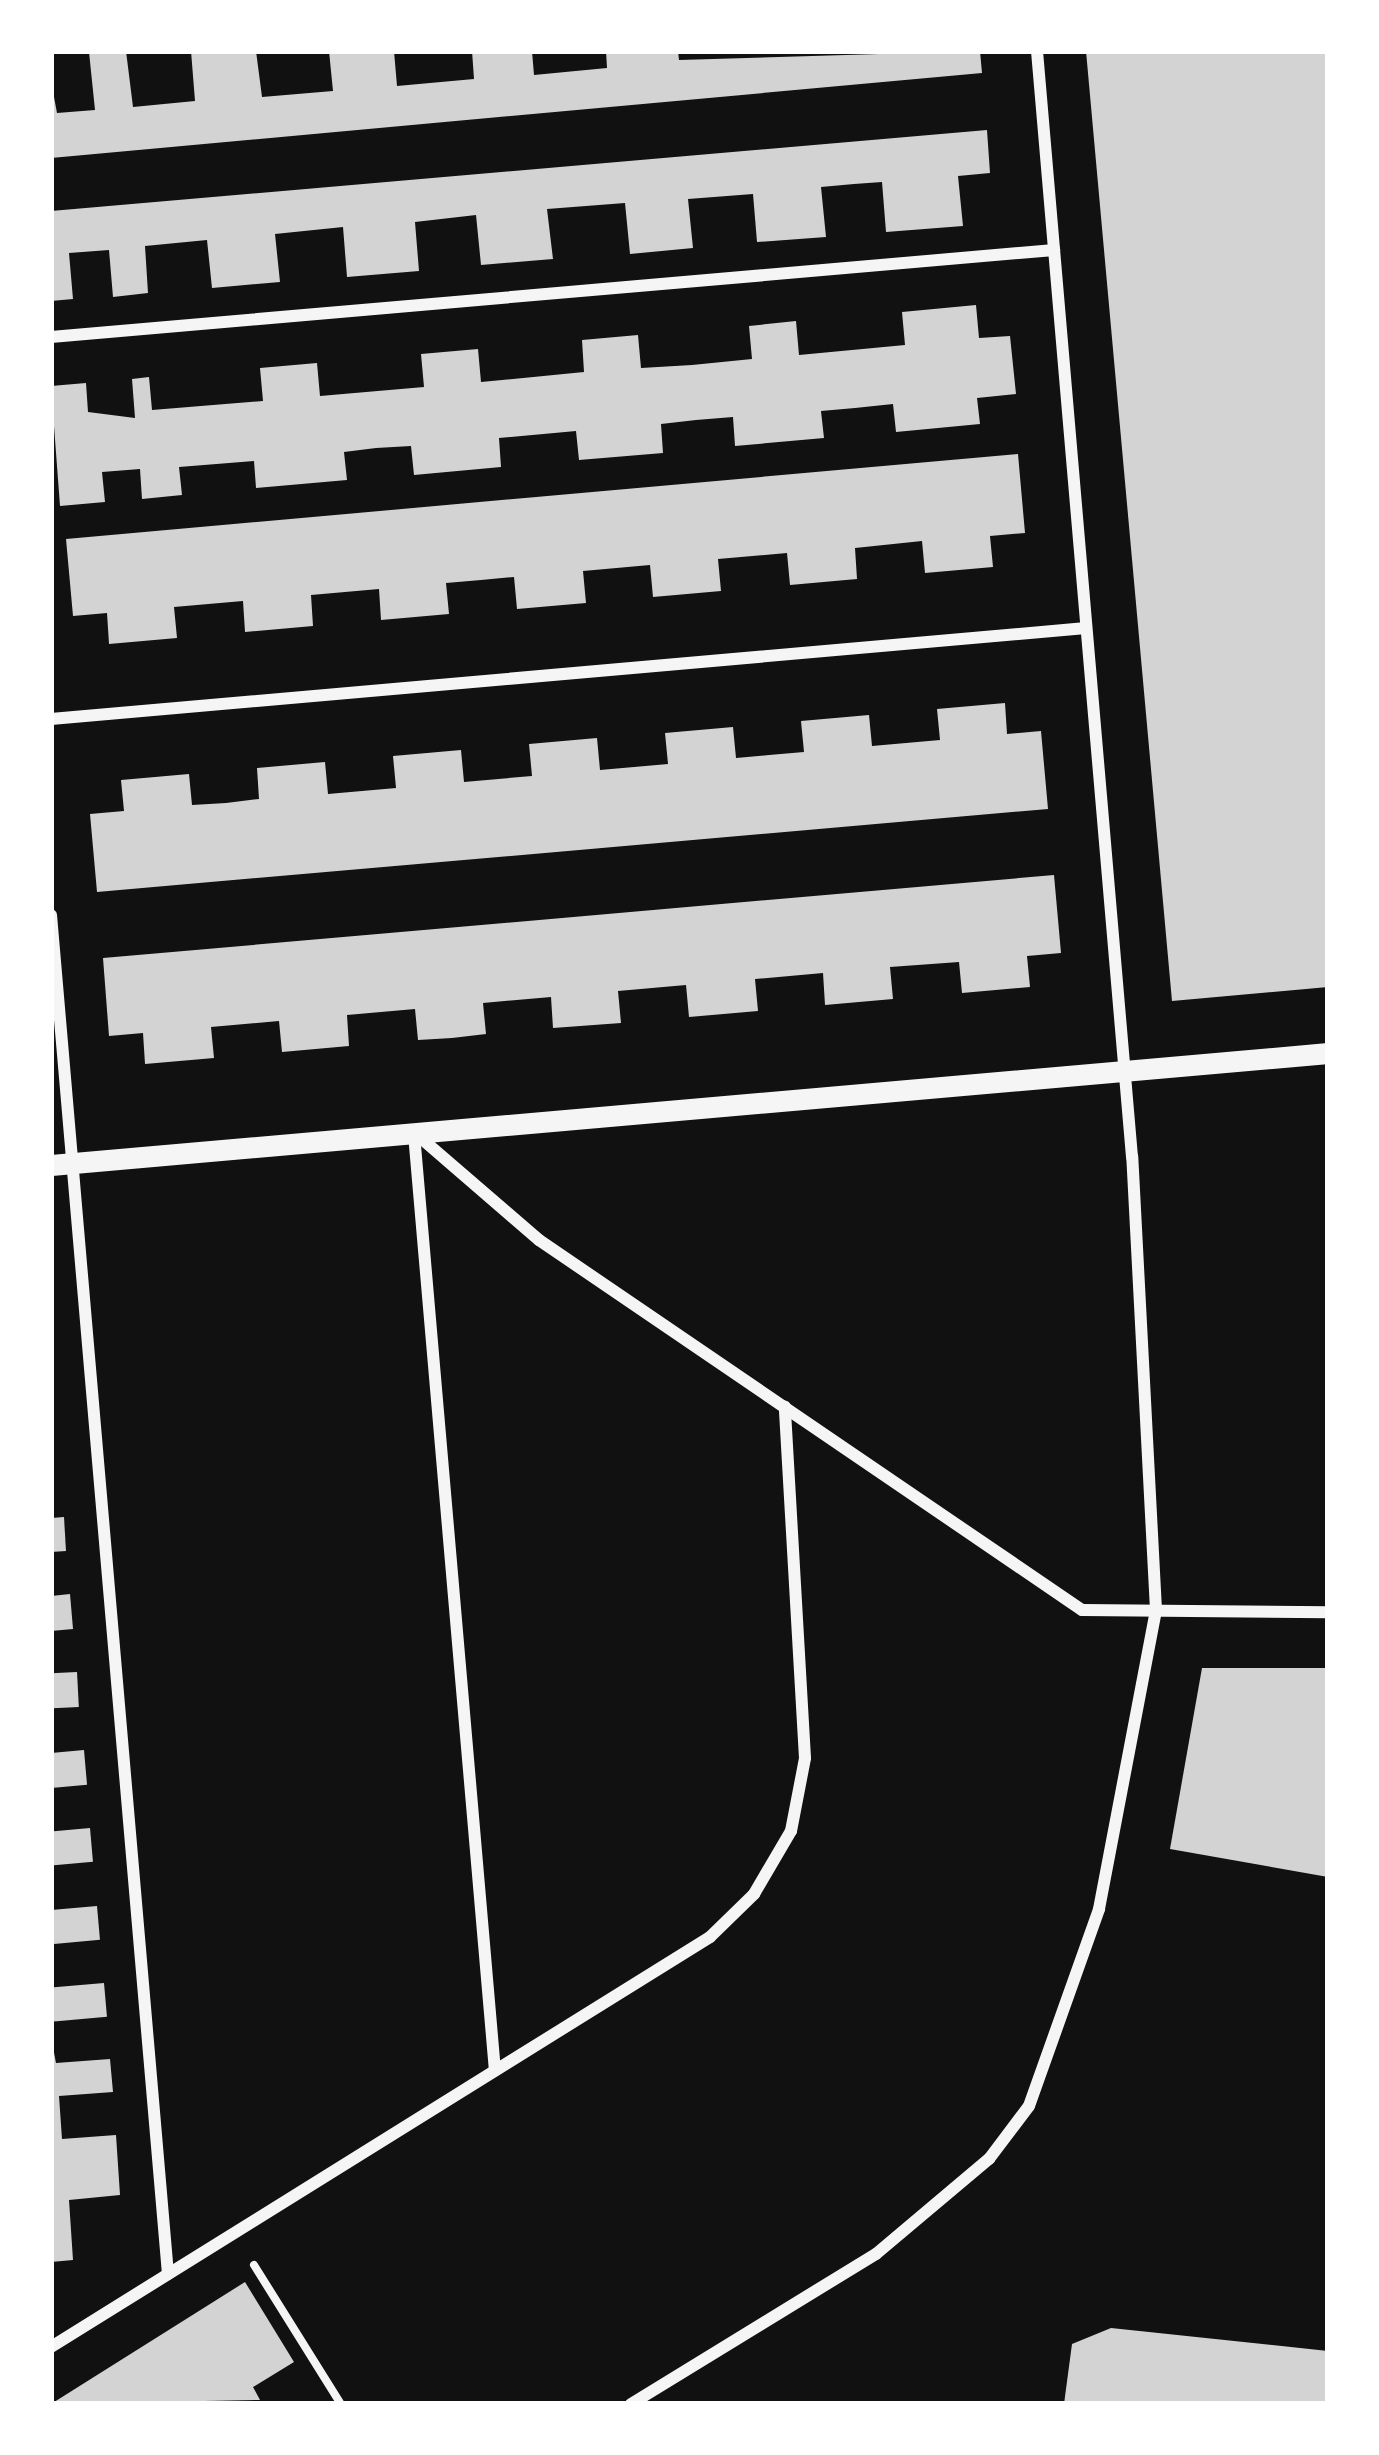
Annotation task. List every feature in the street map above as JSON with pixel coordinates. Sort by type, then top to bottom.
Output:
[{"type":"street","points":[[631,2404],[875,2254],[989,2159],[1029,2106],[1099,1909],[1156,1610],[1125,1071],[1037,51]]},
{"type":"street","points":[[51,337],[1054,250]]},
{"type":"street","points":[[51,719],[1086,628]]},
{"type":"street","points":[[51,915],[62,1164],[168,2275]]},
{"type":"street","points":[[62,1164],[1328,1053]]},
{"type":"street","points":[[414,1133],[539,1240],[1082,1610],[1328,1612]]},
{"type":"street","points":[[414,1133],[495,2071]]},
{"type":"street","points":[[51,2347],[710,1937],[778,1862],[805,1758],[785,1407]]},
{"type":"path","points":[[235,2233],[341,2404]]},
{"type":"building","points":[[126,51],[133,107],[195,101],[191,51],[256,51],[262,97],[333,91],[329,51],[394,51],[397,86],[474,79],[472,51],[532,51],[534,75],[607,68],[606,51],[678,51],[679,60],[980,51],[982,73],[51,158],[51,81],[57,113],[95,110],[89,52]]},
{"type":"building","points":[[1086,51],[1328,51],[1328,987],[1172,1001]]},
{"type":"building","points":[[987,130],[990,173],[958,176],[963,226],[886,232],[882,182],[854,184],[821,187],[826,237],[757,242],[753,194],[688,199],[693,248],[630,254],[625,203],[547,209],[553,259],[481,265],[476,215],[415,222],[419,271],[347,277],[343,227],[275,234],[280,282],[212,288],[207,240],[145,246],[148,293],[113,297],[109,250],[69,253],[73,299],[51,301],[51,211]]},
{"type":"building","points":[[976,305],[979,338],[1010,336],[1016,394],[977,398],[980,424],[896,432],[893,404],[821,411],[824,438],[735,446],[733,417],[696,420],[661,424],[663,453],[579,460],[576,431],[499,438],[501,467],[414,475],[411,446],[376,448],[344,452],[347,480],[256,488],[254,461],[179,467],[182,495],[142,499],[140,469],[102,472],[105,502],[60,506],[51,386],[86,383],[88,412],[135,418],[132,379],[149,377],[152,410],[263,401],[260,368],[317,363],[320,396],[424,387],[421,354],[478,349],[481,382],[584,372],[582,340],[638,335],[641,368],[692,365],[752,359],[749,326],[796,321],[799,355],[905,345],[902,312]]},
{"type":"building","points":[[1018,454],[1025,533],[990,536],[993,567],[925,573],[922,541],[855,548],[857,579],[790,585],[787,553],[718,559],[721,591],[653,597],[650,565],[583,571],[586,603],[517,609],[514,577],[446,583],[449,614],[381,620],[379,589],[311,595],[313,626],[245,632],[243,601],[174,607],[177,638],[109,644],[107,613],[73,616],[66,539]]},
{"type":"building","points":[[1005,703],[1007,734],[1041,731],[1048,809],[97,892],[90,814],[124,811],[121,780],[189,774],[192,805],[226,803],[259,799],[257,768],[325,762],[328,794],[396,788],[393,756],[461,750],[464,782],[532,776],[529,744],[597,738],[600,770],[668,764],[665,733],[733,727],[736,758],[804,752],[801,721],[869,715],[872,746],[940,740],[937,709]]},
{"type":"building","points":[[1054,875],[1061,953],[1027,956],[1030,987],[962,993],[959,962],[890,967],[893,999],[825,1005],[823,973],[755,979],[758,1011],[689,1017],[686,985],[618,991],[621,1023],[553,1028],[551,997],[483,1003],[486,1034],[418,1040],[415,1009],[347,1015],[349,1046],[282,1052],[279,1021],[211,1027],[214,1058],[145,1064],[143,1033],[109,1036],[103,958]]},
{"type":"building","points":[[64,1517],[66,1551],[51,1552],[51,1518]]},
{"type":"building","points":[[70,1594],[73,1629],[51,1631],[51,1596]]},
{"type":"building","points":[[1202,1668],[1328,1668],[1328,1877],[1170,1849]]},
{"type":"building","points":[[77,1672],[79,1707],[53,1708],[51,1673]]},
{"type":"building","points":[[84,1750],[87,1785],[54,1788],[51,1753]]},
{"type":"building","points":[[90,1828],[93,1862],[54,1865],[51,1831]]},
{"type":"building","points":[[97,1906],[100,1940],[54,1944],[51,1910]]},
{"type":"building","points":[[104,1983],[107,2017],[54,2021],[51,1988]]},
{"type":"building","points":[[51,2037],[56,2063],[110,2059],[113,2092],[59,2096],[62,2139],[116,2135],[120,2195],[69,2200],[73,2260],[51,2262]]},
{"type":"building","points":[[245,2282],[294,2362],[253,2387],[260,2400],[51,2404]]},
{"type":"building","points":[[1111,2328],[1328,2351],[1328,2404],[1064,2404],[1072,2344]]}]
